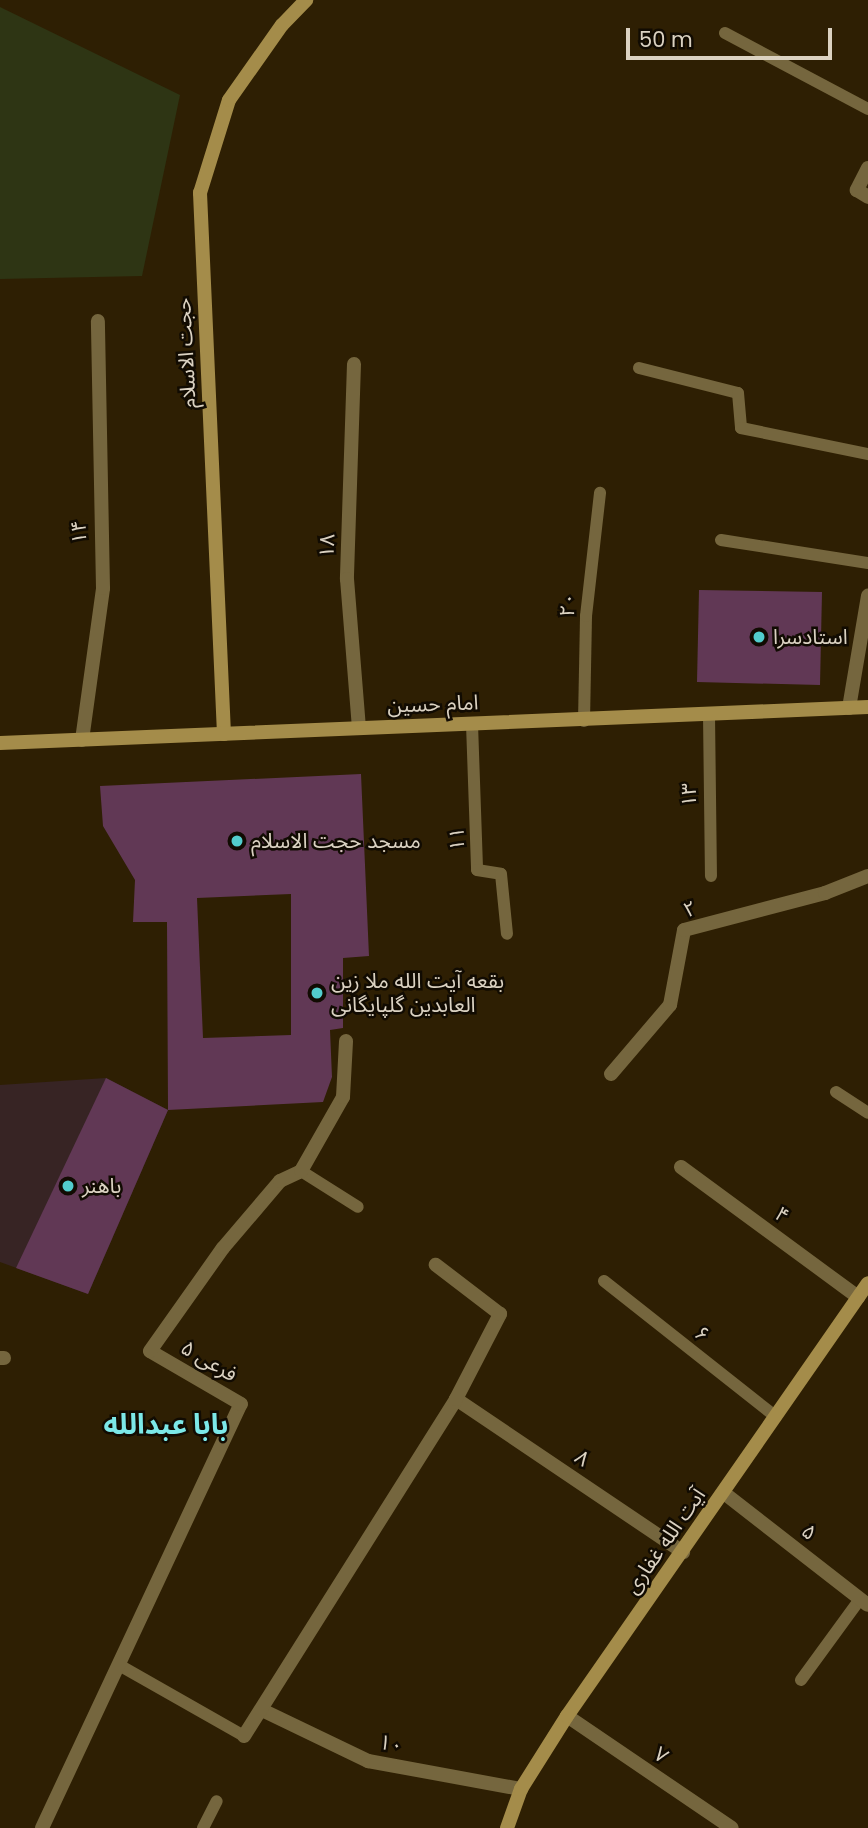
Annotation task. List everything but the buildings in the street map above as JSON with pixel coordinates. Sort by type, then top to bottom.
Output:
[{"type":"street","name":"حجت الاسلام","points":[[224,734],[200,193],[229,100],[282,25],[306,0]]},
{"type":"street","points":[[862,193],[868,169]]},
{"type":"street","name":"۱۴","points":[[82,740],[103,588],[97,491],[98,321]]},
{"type":"street","name":"۱۸","points":[[354,364],[347,579],[359,729]]},
{"type":"street","points":[[849,708],[868,596]]},
{"type":"street","name":"امام حسین","points":[[0,743],[584,721],[868,707]]},
{"type":"street","name":"۲","points":[[611,1074],[670,1005],[684,930],[825,893],[868,876]]},
{"type":"street","name":"فرعی ۵","points":[[42,1828],[241,1404],[150,1351],[223,1248],[280,1181],[302,1171],[343,1097],[346,1041]]},
{"type":"street","name":"۴","points":[[681,1167],[858,1297]]},
{"type":"street","points":[[244,1736],[456,1399],[500,1314],[436,1265]]},
{"type":"street","name":"آیت الله غفاری","points":[[507,1828],[521,1789],[567,1716],[868,1283]]},
{"type":"street","name":"۸","points":[[456,1399],[683,1552]]},
{"type":"street","name":"۵","points":[[724,1493],[864,1602]]},
{"type":"street","name":"۱۰","points":[[262,1710],[368,1761],[521,1789]]},
{"type":"street","name":"۷","points":[[567,1716],[732,1828]]},
{"type":"lane","points":[[725,33],[868,108]]},
{"type":"lane","points":[[639,368],[738,393],[741,428],[868,454]]},
{"type":"lane","name":"۲۰","points":[[584,721],[586,616],[600,493]]},
{"type":"lane","points":[[721,540],[868,563]]},
{"type":"lane","name":"۱۳","points":[[709,715],[710,876]]},
{"type":"lane","name":"۱۱","points":[[472,724],[477,870],[501,874],[507,933]]},
{"type":"lane","points":[[836,1092],[868,1113]]},
{"type":"lane","points":[[302,1171],[358,1207]]},
{"type":"lane","name":"۶","points":[[604,1281],[776,1417]]},
{"type":"lane","points":[[802,1681],[864,1602]]},
{"type":"lane","points":[[119,1665],[244,1736]]},
{"type":"lane","points":[[203,1828],[217,1801]]},
{"type":"shaded area","name":"باهنر","points":[[106,1078],[168,1110],[88,1294],[0,1262],[0,1085]]},
{"type":"green space","points":[[0,7],[180,95],[142,276],[0,279]]},
{"type":"place","name":"استادسرا","points":[[759,637]]},
{"type":"place","name":"مسجد حجت الاسلام","points":[[237,841]]},
{"type":"place","name":"بقعه آیت الله ملا زین العابدین گلپایگانی","points":[[317,993]]},
{"type":"place","name":"باهنر","points":[[68,1186]]},
{"type":"district","name":"بابا عبدالله","points":[[166,1425]]}]
